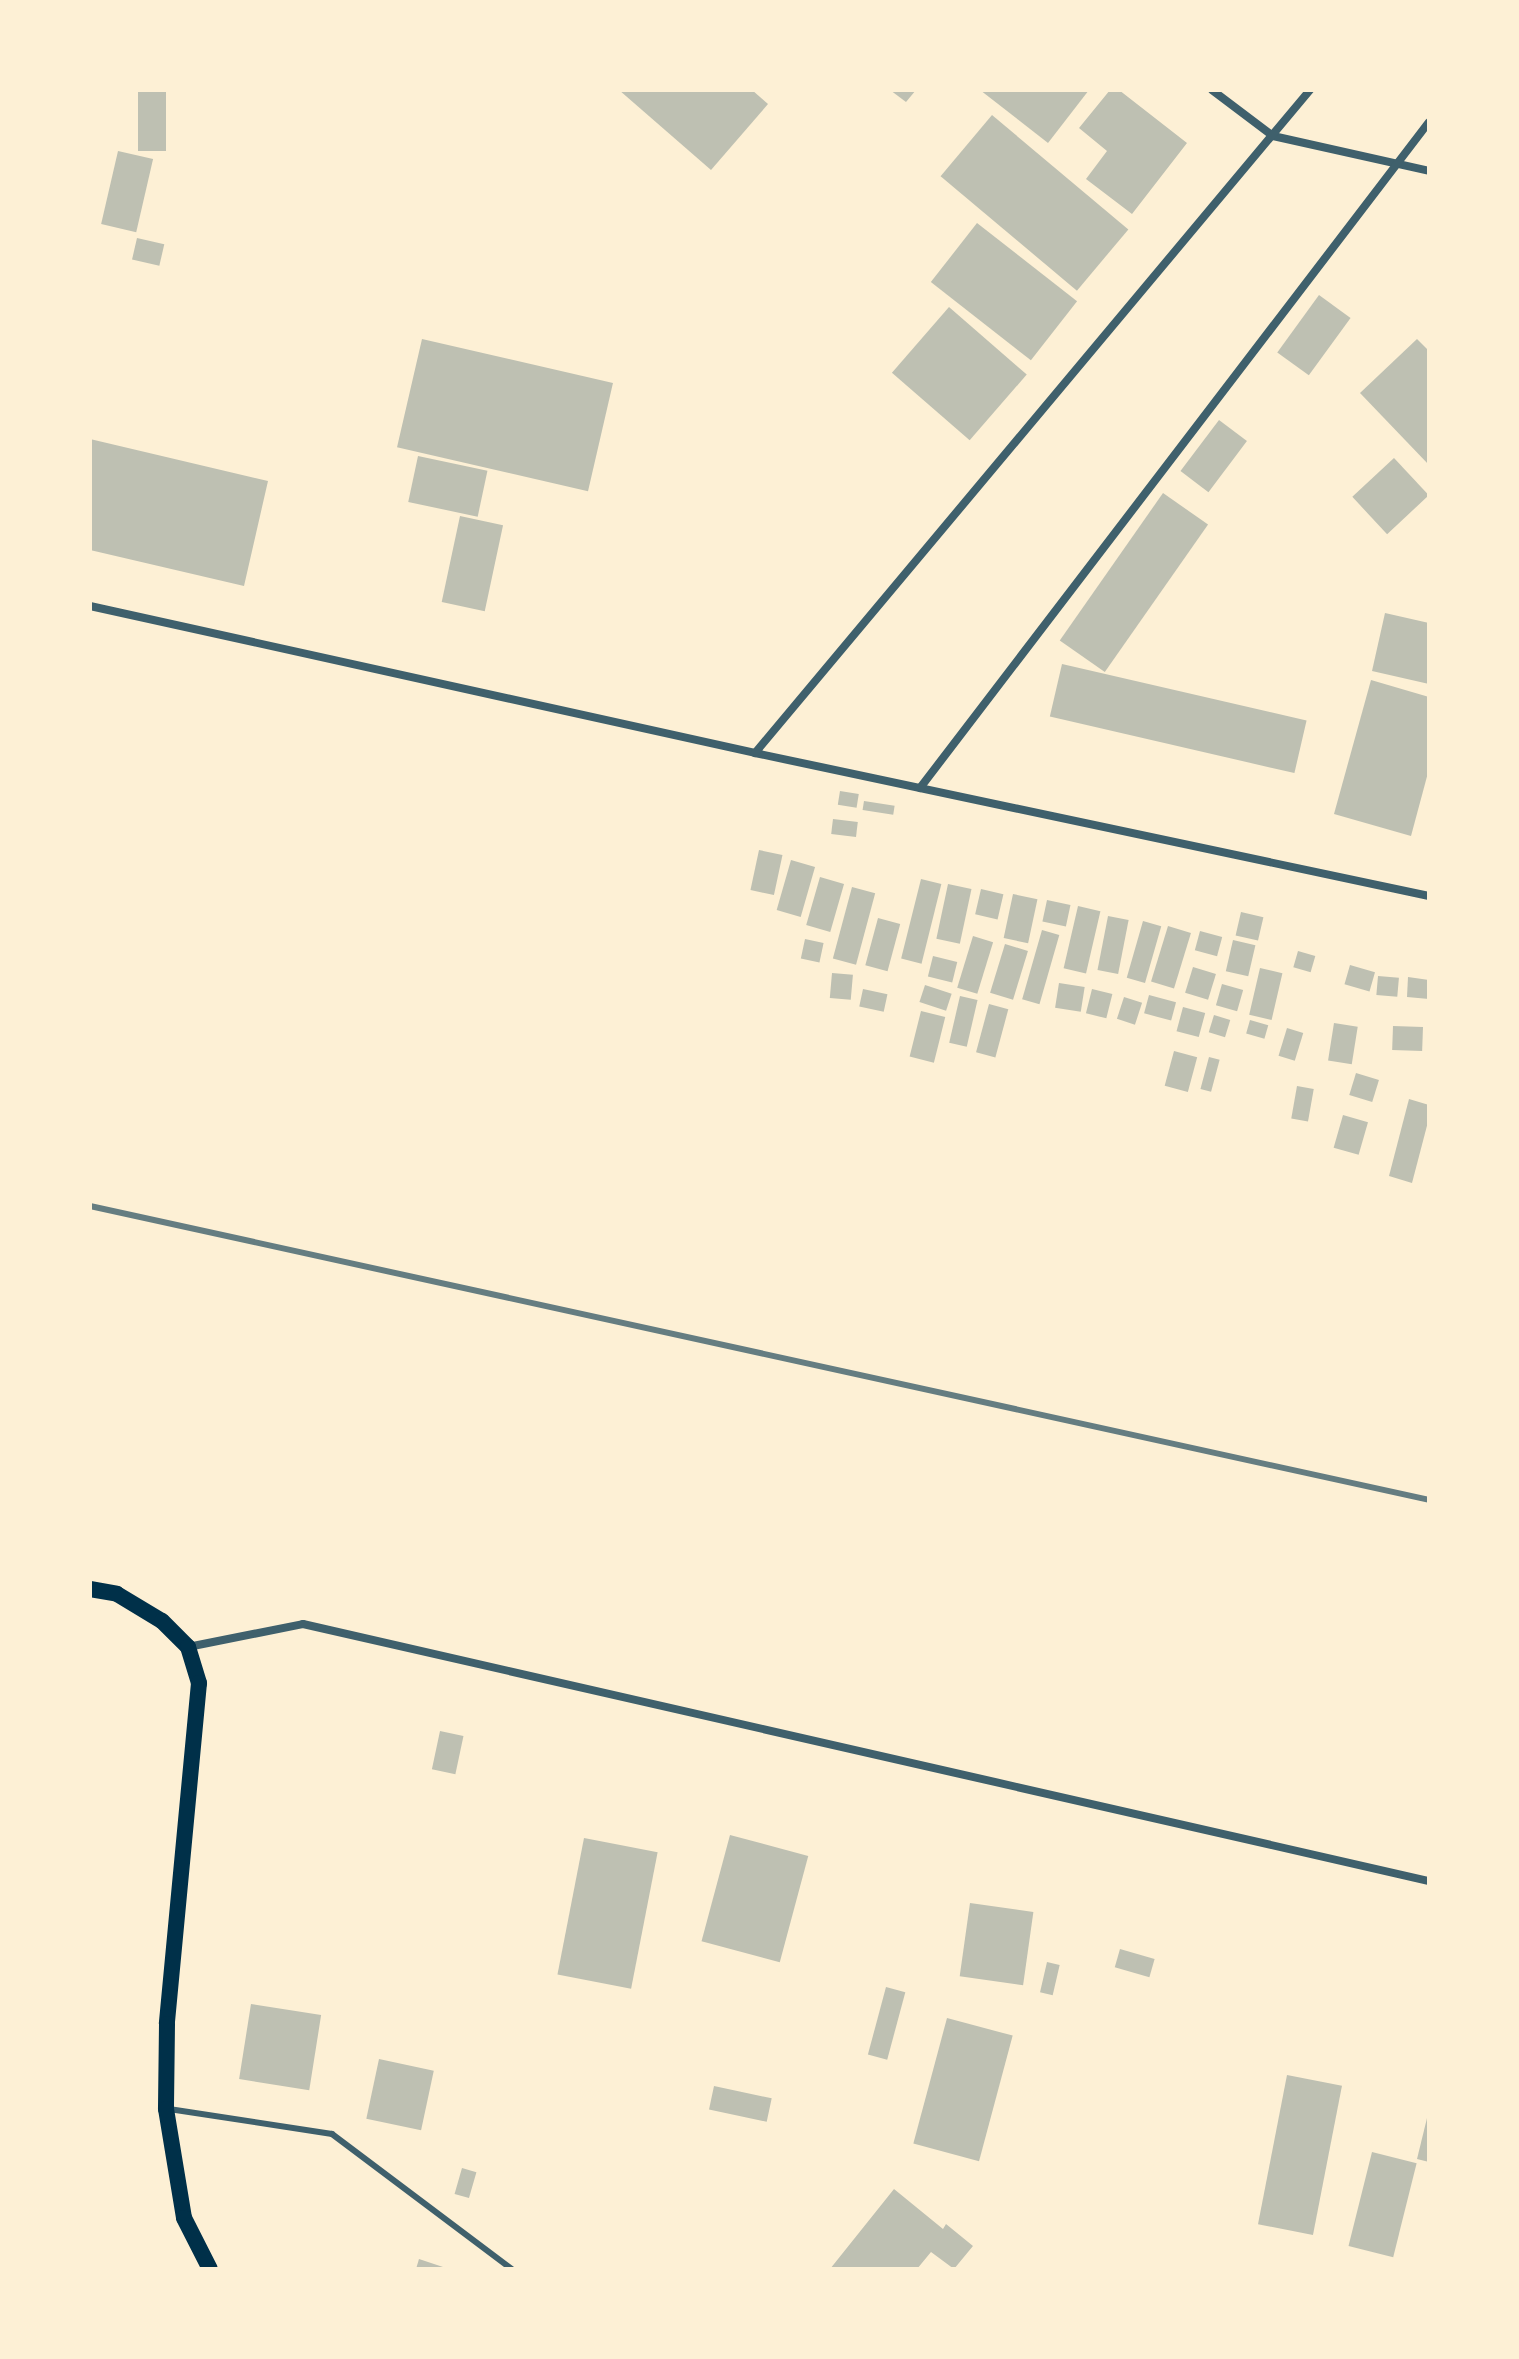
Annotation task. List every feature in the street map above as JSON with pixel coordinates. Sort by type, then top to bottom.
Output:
[{"type":"main road","points":[[90,1589],[117,1594],[162,1621],[188,1647],[199,1683],[167,2024],[166,2109],[184,2218],[210,2269]]},
{"type":"street","points":[[1212,90],[1273,136],[1429,171]]},
{"type":"street","points":[[755,753],[1310,90]]},
{"type":"street","points":[[920,788],[1429,122]]},
{"type":"street","points":[[90,606],[755,753],[1429,896]]},
{"type":"street","points":[[188,1647],[303,1624],[1429,1881]]},
{"type":"lane","points":[[166,2109],[332,2134],[512,2269]]},
{"type":"building","points":[[138,90],[166,90],[166,151],[138,151]]},
{"type":"building","points":[[619,90],[752,90],[768,104],[711,170]]},
{"type":"building","points":[[890,90],[916,90],[906,102]]},
{"type":"building","points":[[980,90],[1089,90],[1048,143]]},
{"type":"building","points":[[1110,90],[1119,90],[1187,143],[1132,214],[1086,179],[1107,151],[1079,128]]},
{"type":"building","points":[[992,115],[1128,229],[1077,291],[941,176]]},
{"type":"building","points":[[118,151],[153,159],[136,232],[101,224]]},
{"type":"building","points":[[977,223],[1077,301],[1031,360],[931,282]]},
{"type":"building","points":[[137,238],[164,244],[159,266],[132,259]]},
{"type":"building","points":[[1319,295],[1351,318],[1309,375],[1277,352]]},
{"type":"building","points":[[949,307],[1027,375],[970,440],[892,373]]},
{"type":"building","points":[[422,339],[613,383],[588,491],[397,447]]},
{"type":"building","points":[[1417,339],[1429,351],[1429,465],[1360,393]]},
{"type":"building","points":[[1219,420],[1247,441],[1208,492],[1180,471]]},
{"type":"building","points":[[90,439],[268,481],[244,586],[90,550]]},
{"type":"building","points":[[418,456],[487,471],[478,517],[408,502]]},
{"type":"building","points":[[1394,458],[1429,495],[1387,534],[1352,497]]},
{"type":"building","points":[[1163,493],[1208,525],[1105,672],[1060,640]]},
{"type":"building","points":[[460,516],[503,525],[485,611],[442,602]]},
{"type":"building","points":[[1385,613],[1429,623],[1429,684],[1372,671]]},
{"type":"building","points":[[1062,664],[1307,720],[1294,773],[1050,717]]},
{"type":"building","points":[[1371,680],[1429,697],[1429,769],[1411,836],[1334,814]]},
{"type":"building","points":[[840,791],[859,794],[857,808],[838,805]]},
{"type":"building","points":[[864,801],[895,806],[893,815],[863,810]]},
{"type":"building","points":[[833,819],[858,822],[856,837],[831,834]]},
{"type":"building","points":[[759,850],[782,855],[774,895],[750,890]]},
{"type":"building","points":[[791,860],[815,867],[801,917],[777,910]]},
{"type":"building","points":[[820,877],[844,884],[830,932],[806,925]]},
{"type":"building","points":[[921,879],[941,884],[922,964],[901,959]]},
{"type":"building","points":[[948,884],[971,889],[960,944],[936,939]]},
{"type":"building","points":[[852,887],[875,893],[856,965],[833,958]]},
{"type":"building","points":[[981,889],[1003,894],[998,920],[975,914]]},
{"type":"building","points":[[1013,894],[1037,899],[1028,943],[1004,938]]},
{"type":"building","points":[[1047,900],[1070,905],[1066,927],[1042,922]]},
{"type":"building","points":[[1078,906],[1100,911],[1086,974],[1064,968]]},
{"type":"building","points":[[1241,912],[1263,917],[1258,941],[1236,935]]},
{"type":"building","points":[[1108,916],[1129,920],[1118,974],[1098,970]]},
{"type":"building","points":[[878,918],[900,924],[888,971],[865,965]]},
{"type":"building","points":[[1143,921],[1161,926],[1145,983],[1127,978]]},
{"type":"building","points":[[1168,926],[1191,933],[1174,988],[1151,981]]},
{"type":"building","points":[[1042,930],[1059,935],[1039,1004],[1022,999]]},
{"type":"building","points":[[1200,931],[1222,937],[1217,956],[1195,950]]},
{"type":"building","points":[[973,936],[993,942],[977,994],[957,988]]},
{"type":"building","points":[[805,939],[824,943],[819,963],[801,959]]},
{"type":"building","points":[[1233,940],[1255,945],[1248,976],[1226,971]]},
{"type":"building","points":[[1005,944],[1028,951],[1013,1000],[990,993]]},
{"type":"building","points":[[1298,951],[1315,956],[1311,972],[1293,967]]},
{"type":"building","points":[[933,956],[957,962],[952,982],[928,976]]},
{"type":"building","points":[[1350,965],[1375,972],[1369,991],[1344,984]]},
{"type":"building","points":[[1193,967],[1216,974],[1208,1000],[1185,993]]},
{"type":"building","points":[[1260,968],[1282,973],[1272,1020],[1249,1015]]},
{"type":"building","points":[[832,973],[853,975],[851,1000],[830,998]]},
{"type":"building","points":[[1378,976],[1399,978],[1397,997],[1376,995]]},
{"type":"building","points":[[1408,977],[1429,980],[1429,999],[1407,997]]},
{"type":"building","points":[[1059,983],[1085,987],[1081,1012],[1055,1008]]},
{"type":"building","points":[[1222,984],[1243,990],[1237,1011],[1216,1005]]},
{"type":"building","points":[[925,985],[952,994],[946,1011],[919,1002]]},
{"type":"building","points":[[863,989],[887,994],[884,1012],[859,1007]]},
{"type":"building","points":[[1092,989],[1112,994],[1106,1018],[1086,1013]]},
{"type":"building","points":[[1149,995],[1176,1002],[1171,1021],[1144,1013]]},
{"type":"building","points":[[960,996],[978,1000],[967,1047],[949,1043]]},
{"type":"building","points":[[1124,997],[1142,1003],[1135,1025],[1117,1019]]},
{"type":"building","points":[[989,1004],[1008,1009],[995,1057],[976,1052]]},
{"type":"building","points":[[1183,1007],[1205,1013],[1199,1037],[1177,1031]]},
{"type":"building","points":[[921,1011],[945,1017],[934,1063],[910,1057]]},
{"type":"building","points":[[1214,1015],[1230,1020],[1225,1037],[1209,1032]]},
{"type":"building","points":[[1250,1020],[1268,1025],[1264,1039],[1246,1033]]},
{"type":"building","points":[[1334,1023],[1358,1027],[1352,1064],[1328,1061]]},
{"type":"building","points":[[1393,1026],[1423,1027],[1422,1051],[1392,1050]]},
{"type":"building","points":[[1287,1028],[1303,1033],[1295,1061],[1279,1056]]},
{"type":"building","points":[[1174,1051],[1197,1057],[1188,1092],[1165,1086]]},
{"type":"building","points":[[1209,1057],[1220,1060],[1211,1092],[1200,1089]]},
{"type":"building","points":[[1356,1073],[1379,1080],[1372,1102],[1349,1095]]},
{"type":"building","points":[[1297,1086],[1314,1089],[1308,1121],[1291,1118]]},
{"type":"building","points":[[1409,1099],[1429,1105],[1429,1118],[1412,1183],[1389,1176]]},
{"type":"building","points":[[1343,1115],[1368,1122],[1359,1155],[1334,1148]]},
{"type":"building","points":[[440,1731],[463,1736],[455,1774],[432,1769]]},
{"type":"building","points":[[730,1835],[808,1856],[780,1962],[702,1941]]},
{"type":"building","points":[[584,1838],[658,1852],[631,1989],[557,1974]]},
{"type":"building","points":[[970,1903],[1033,1912],[1023,1985],[960,1976]]},
{"type":"building","points":[[1120,1949],[1155,1959],[1149,1977],[1115,1967]]},
{"type":"building","points":[[1047,1962],[1060,1965],[1053,1995],[1040,1992]]},
{"type":"building","points":[[886,1987],[905,1992],[887,2060],[868,2055]]},
{"type":"building","points":[[251,2004],[321,2015],[309,2090],[239,2079]]},
{"type":"building","points":[[947,2018],[1013,2036],[979,2161],[913,2144]]},
{"type":"building","points":[[379,2059],[434,2071],[421,2130],[366,2119]]},
{"type":"building","points":[[1287,2075],[1342,2086],[1313,2235],[1258,2224]]},
{"type":"building","points":[[714,2086],[772,2098],[767,2122],[709,2109]]},
{"type":"building","points":[[1429,2114],[1429,2162],[1417,2159]]},
{"type":"building","points":[[1372,2152],[1417,2163],[1393,2257],[1349,2246]]},
{"type":"building","points":[[462,2168],[476,2172],[469,2198],[455,2194]]},
{"type":"building","points":[[894,2189],[943,2229],[946,2224],[973,2246],[954,2269],[931,2252],[917,2269],[830,2269]]},
{"type":"building","points":[[419,2259],[446,2268],[446,2269],[416,2269]]},
{"type":"railway","points":[[90,1206],[1429,1500]]}]
